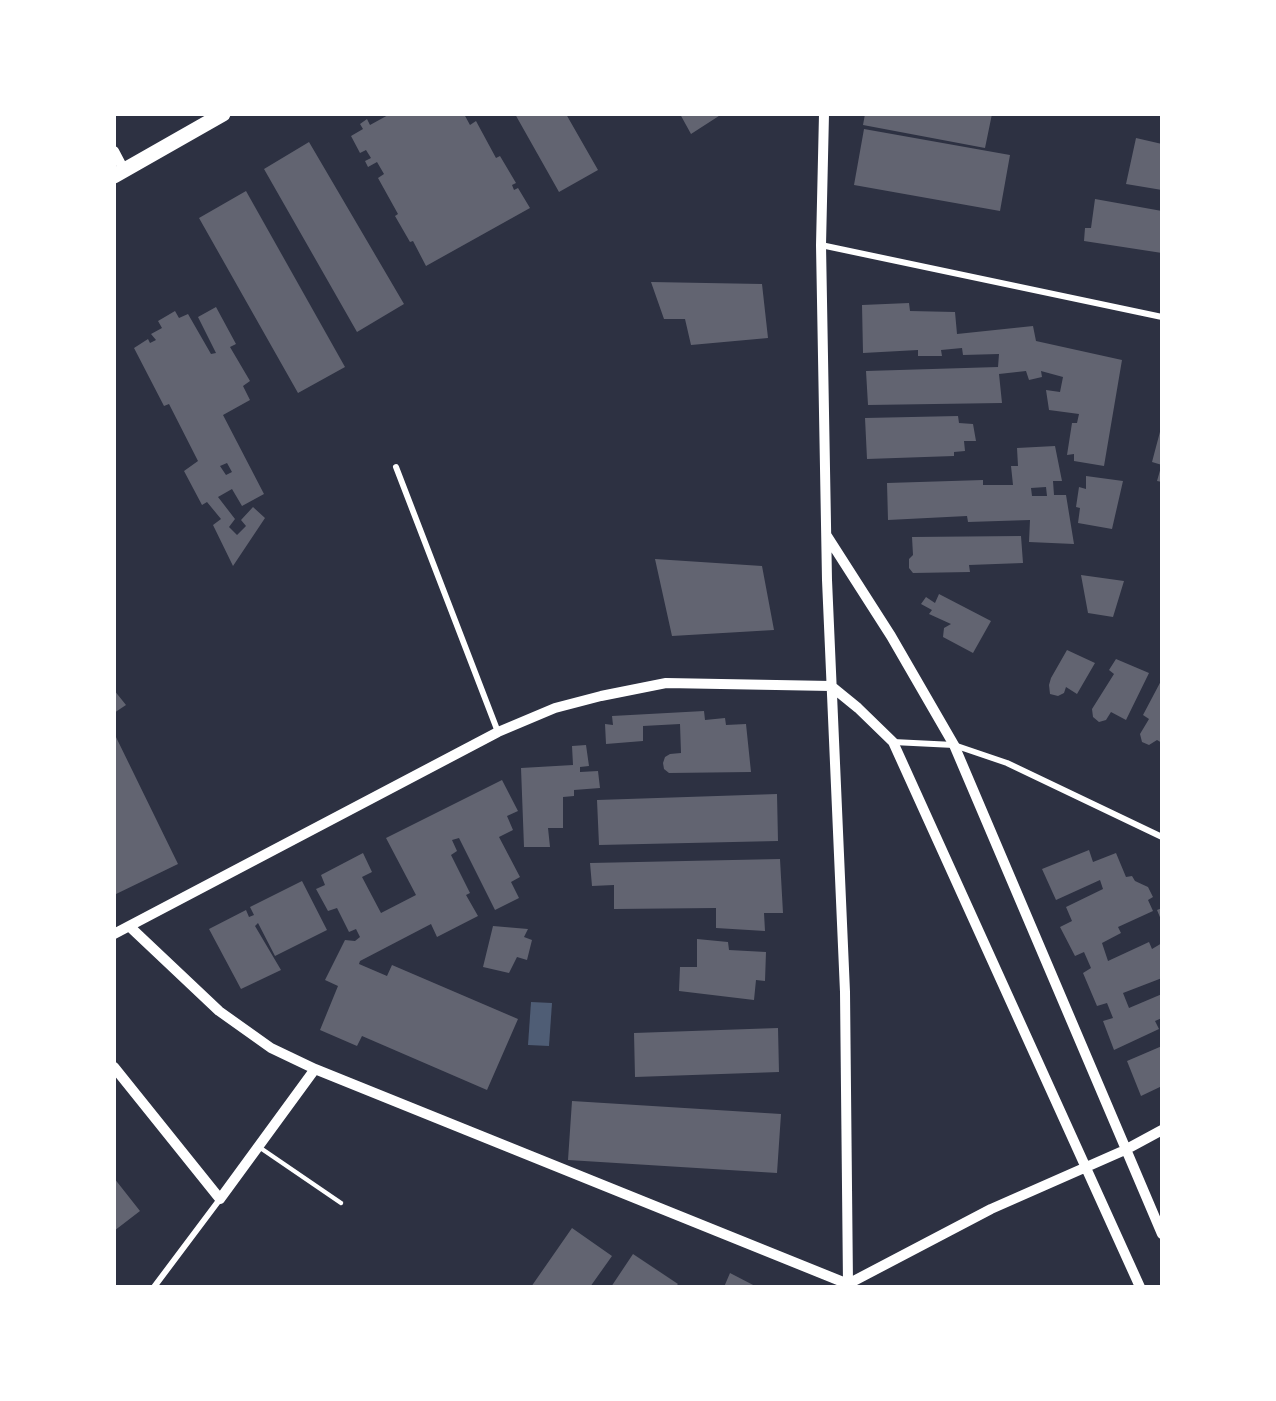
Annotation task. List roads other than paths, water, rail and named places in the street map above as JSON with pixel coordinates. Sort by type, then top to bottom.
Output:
[{"type":"main road","points":[[119,173],[223,114]]},
{"type":"street","points":[[824,114],[820,245],[831,686],[845,992],[848,1285]]},
{"type":"street","points":[[114,151],[119,173]]},
{"type":"street","points":[[820,245],[1162,317]]},
{"type":"street","points":[[396,467],[498,732]]},
{"type":"street","points":[[827,536],[891,636],[954,744],[1162,1234]]},
{"type":"street","points":[[114,934],[498,732],[555,708],[666,682],[831,686],[893,742],[1140,1287]]},
{"type":"street","points":[[893,742],[954,744],[1007,763],[1162,837]]},
{"type":"street","points":[[129,926],[219,1011],[271,1048],[315,1069],[848,1285]]},
{"type":"street","points":[[114,1067],[220,1199]]},
{"type":"street","points":[[154,1287],[315,1069]]},
{"type":"street","points":[[848,1285],[991,1209],[1125,1150],[1162,1130]]},
{"type":"lane","points":[[259,1147],[341,1203]]},
{"type":"water","points":[[531,1002],[552,1003],[549,1046],[528,1045]]}]
